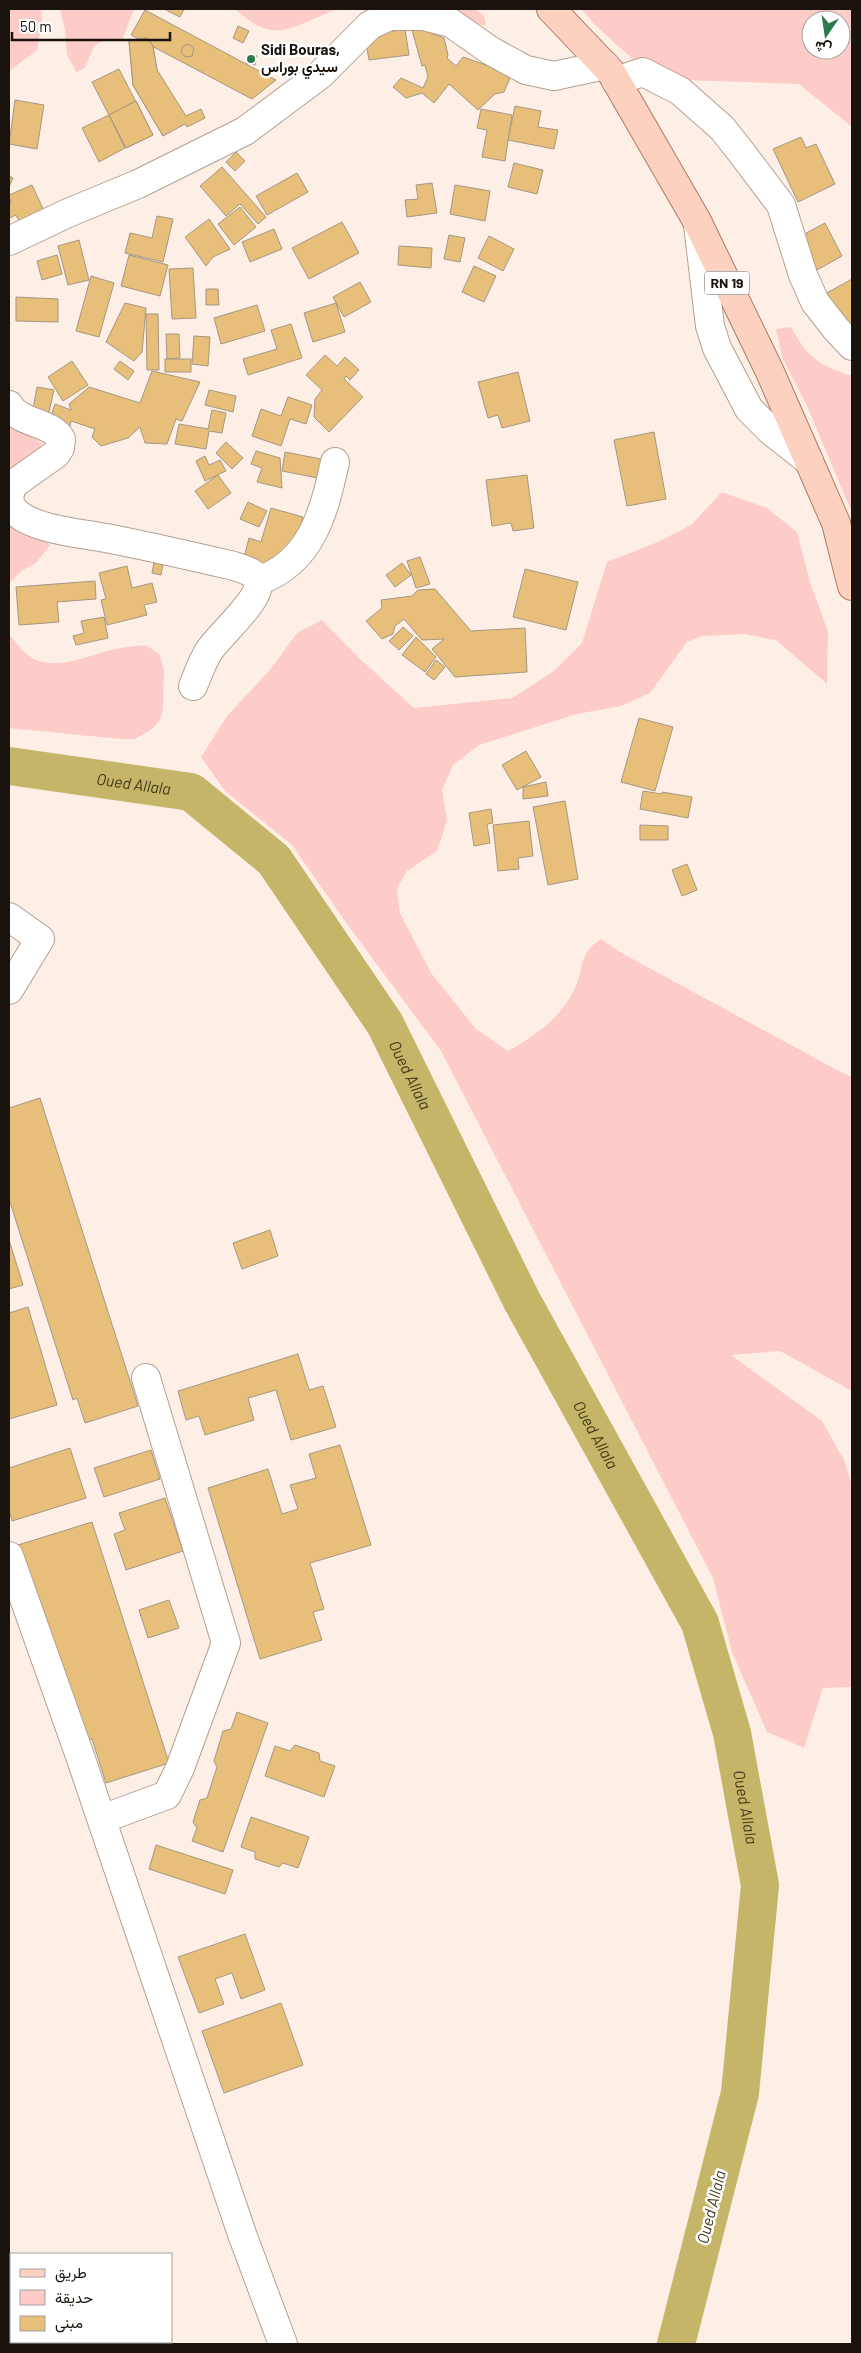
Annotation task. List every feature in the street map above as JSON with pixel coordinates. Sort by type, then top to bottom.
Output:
[{"type":"main road","name":"RN 19","points":[[551,9],[610,73],[697,221],[770,372],[836,523],[852,586]]},
{"type":"street","points":[[9,241],[68,213],[138,184],[245,130],[320,75],[370,24],[390,16],[423,16],[451,23],[491,51],[526,70],[554,76],[643,72],[680,91],[722,128],[781,205],[803,275],[815,302],[852,346]]},
{"type":"street","points":[[697,221],[710,326],[717,348],[749,409],[771,431],[809,461]]},
{"type":"street","points":[[9,405],[14,412],[55,432],[61,439],[60,448],[56,454],[15,482],[10,489],[11,504],[19,516],[51,528],[104,537],[234,566],[251,573],[258,581]]},
{"type":"street","points":[[258,581],[275,575],[293,561],[313,535],[326,500],[335,462]]},
{"type":"street","points":[[193,686],[210,649],[255,597],[258,581]]},
{"type":"street","points":[[9,917],[40,939],[9,990]]},
{"type":"street","points":[[102,1819],[167,1795],[180,1768],[226,1643],[146,1378]]},
{"type":"street","points":[[9,1556],[102,1819],[242,2234],[283,2344]]},
{"type":"green space","points":[[9,9],[41,9],[42,22],[37,50],[9,71]]},
{"type":"green space","points":[[60,9],[134,9],[122,40],[105,40],[94,46],[85,68],[76,72],[67,54],[65,30]]},
{"type":"green space","points":[[235,9],[339,9],[298,26],[275,30],[263,28],[250,21]]},
{"type":"green space","points":[[448,9],[476,9],[484,16],[486,25],[478,25]]},
{"type":"green space","points":[[581,9],[852,9],[852,127],[799,84],[655,79],[596,26]]},
{"type":"green space","points":[[791,327],[803,346],[815,359],[822,364],[852,376],[852,513],[807,406],[782,357],[776,329]]},
{"type":"green space","points":[[9,418],[42,444],[31,460],[9,476]]},
{"type":"green space","points":[[722,492],[767,508],[797,532],[810,582],[828,632],[827,684],[776,640],[744,634],[702,636],[687,642],[650,693],[621,706],[577,714],[479,745],[453,765],[442,790],[447,820],[437,851],[407,871],[397,888],[400,913],[431,973],[476,1029],[508,1051],[547,1025],[563,1008],[575,988],[585,955],[601,939],[618,951],[852,1077],[852,1391],[780,1351],[731,1355],[822,1421],[844,1460],[852,1484],[852,1687],[823,1688],[804,1748],[767,1732],[732,1652],[713,1578],[441,1051],[347,924],[292,845],[225,791],[201,757],[227,716],[269,671],[297,633],[322,620],[361,660],[414,708],[512,698],[554,671],[582,643],[607,562],[658,542],[691,525]]},
{"type":"green space","points":[[9,520],[37,533],[50,545],[36,563],[23,570],[9,583]]},
{"type":"green space","points":[[9,634],[30,657],[43,662],[53,663],[74,660],[115,649],[146,645],[160,655],[164,670],[163,709],[160,720],[152,729],[135,739],[9,728]]},
{"type":"building","points":[[164,9],[184,9],[180,17]]},
{"type":"building","points":[[145,10],[276,80],[252,99],[131,35]]},
{"type":"building","points":[[238,26],[249,31],[243,43],[233,38]]},
{"type":"building","points":[[424,27],[431,33],[444,38],[447,58],[456,66],[463,57],[500,70],[510,78],[504,92],[495,94],[478,110],[449,84],[434,103],[422,93],[406,98],[393,87],[401,78],[423,88],[428,77],[425,65],[422,66],[412,30]]},
{"type":"building","points":[[405,29],[409,55],[369,60],[365,36]]},
{"type":"building","points":[[147,38],[153,46],[157,70],[188,121],[163,136],[133,85],[129,41]]},
{"type":"building","points":[[147,38],[153,46],[157,70],[186,116],[201,109],[205,118],[187,127],[185,124],[163,136],[133,85],[129,41]]},
{"type":"building","points":[[189,44],[194,49],[192,56],[186,57],[181,53],[183,46]]},
{"type":"building","points":[[248,54],[257,56],[255,65],[246,63]]},
{"type":"building","points":[[251,55],[255,59],[251,63],[247,59]]},
{"type":"building","points":[[251,55],[255,59],[251,63],[247,59]]},
{"type":"building","points":[[119,69],[153,135],[126,148],[92,82]]},
{"type":"building","points":[[15,100],[44,105],[37,149],[9,144]]},
{"type":"building","points":[[136,101],[142,113],[132,118],[126,106]]},
{"type":"building","points":[[136,101],[153,135],[126,148],[109,115]]},
{"type":"building","points":[[515,106],[541,111],[538,127],[558,130],[554,149],[508,140]]},
{"type":"building","points":[[481,109],[512,115],[505,161],[482,157],[487,130],[477,128]]},
{"type":"building","points":[[109,115],[125,148],[99,162],[82,128]]},
{"type":"building","points":[[801,137],[806,148],[816,144],[835,184],[798,202],[773,149]]},
{"type":"building","points":[[236,152],[245,161],[235,171],[226,162]]},
{"type":"building","points":[[514,163],[543,170],[537,194],[508,187]]},
{"type":"building","points":[[222,167],[266,217],[258,224],[240,204],[226,216],[200,186]]},
{"type":"building","points":[[297,173],[308,192],[267,215],[256,196]]},
{"type":"building","points":[[9,176],[13,178],[9,187]]},
{"type":"building","points":[[432,183],[437,213],[407,217],[405,200],[418,199],[416,185]]},
{"type":"building","points":[[32,185],[45,213],[20,223],[16,215],[10,218],[9,216],[9,204],[11,204],[9,195]]},
{"type":"building","points":[[455,185],[490,191],[485,221],[450,214]]},
{"type":"building","points":[[240,207],[256,227],[234,245],[218,224]]},
{"type":"building","points":[[157,216],[173,219],[163,262],[125,253],[130,233],[152,238]]},
{"type":"building","points":[[209,219],[230,249],[213,257],[206,266],[185,237]]},
{"type":"building","points":[[342,222],[359,253],[309,279],[292,248]]},
{"type":"building","points":[[825,223],[842,256],[817,270],[799,237]]},
{"type":"building","points":[[274,229],[282,249],[250,262],[242,242]]},
{"type":"building","points":[[449,235],[465,238],[460,262],[444,259]]},
{"type":"building","points":[[489,236],[514,249],[503,271],[478,258]]},
{"type":"building","points":[[79,240],[89,280],[68,285],[58,246]]},
{"type":"building","points":[[399,246],[432,248],[431,268],[398,265]]},
{"type":"building","points":[[57,255],[62,274],[42,280],[37,261]]},
{"type":"building","points":[[129,255],[168,265],[160,296],[121,286]]},
{"type":"building","points":[[474,266],[496,276],[484,302],[462,292]]},
{"type":"building","points":[[193,268],[196,318],[172,319],[169,269]]},
{"type":"building","points":[[91,276],[114,283],[99,337],[76,331]]},
{"type":"building","points":[[852,279],[852,329],[825,294]]},
{"type":"building","points":[[360,282],[371,302],[344,317],[333,297]]},
{"type":"building","points":[[206,289],[218,289],[219,305],[206,305]]},
{"type":"building","points":[[16,297],[58,299],[58,322],[16,321]]},
{"type":"building","points":[[125,303],[146,308],[142,352],[134,361],[106,342]]},
{"type":"building","points":[[336,303],[345,332],[313,342],[304,313]]},
{"type":"building","points":[[257,305],[265,331],[221,344],[214,318]]},
{"type":"building","points":[[146,314],[158,314],[159,370],[147,370]]},
{"type":"building","points":[[291,324],[302,358],[248,375],[243,359],[277,349],[271,330]]},
{"type":"building","points":[[166,334],[179,334],[180,358],[167,359]]},
{"type":"building","points":[[194,336],[210,337],[208,366],[192,364]]},
{"type":"building","points":[[325,355],[337,366],[345,357],[359,370],[350,380],[346,376],[344,379],[363,397],[329,432],[314,417],[315,399],[322,390],[306,375]]},
{"type":"building","points":[[165,359],[191,359],[191,372],[165,372]]},
{"type":"building","points":[[72,361],[88,385],[63,401],[48,377]]},
{"type":"building","points":[[120,361],[134,371],[128,380],[114,369]]},
{"type":"building","points":[[152,371],[200,382],[182,421],[176,419],[167,444],[145,443],[140,427],[128,438],[101,446],[92,437],[95,429],[71,421],[70,426],[50,419],[55,404],[71,410],[69,404],[89,387],[140,403]]},
{"type":"building","points":[[518,372],[530,421],[502,428],[498,415],[488,418],[478,382]]},
{"type":"building","points":[[37,387],[54,390],[49,412],[33,409]]},
{"type":"building","points":[[209,390],[236,396],[233,412],[205,405]]},
{"type":"building","points":[[288,397],[312,405],[306,424],[290,419],[281,446],[252,436],[261,409],[281,416]]},
{"type":"building","points":[[212,410],[226,413],[222,433],[209,431],[206,449],[175,444],[179,424],[208,429]]},
{"type":"building","points":[[654,432],[666,499],[627,506],[614,440]]},
{"type":"building","points":[[226,442],[243,458],[232,469],[216,453]]},
{"type":"building","points":[[256,451],[280,458],[282,488],[257,482],[262,468],[251,464]]},
{"type":"building","points":[[285,452],[326,460],[323,479],[282,471]]},
{"type":"building","points":[[205,456],[209,465],[220,460],[226,471],[205,481],[196,461]]},
{"type":"building","points":[[218,475],[231,493],[208,509],[195,491]]},
{"type":"building","points":[[527,475],[534,528],[513,531],[511,523],[492,526],[486,480]]},
{"type":"building","points":[[248,502],[267,511],[259,527],[240,519]]},
{"type":"building","points":[[271,508],[303,517],[296,543],[270,566],[244,558],[249,538],[261,542]]},
{"type":"building","points":[[156,552],[165,554],[161,575],[152,573]]},
{"type":"building","points":[[420,557],[430,584],[416,588],[407,561]]},
{"type":"building","points":[[402,563],[411,575],[395,587],[386,575]]},
{"type":"building","points":[[127,566],[132,588],[152,583],[157,602],[144,605],[147,615],[107,625],[101,600],[106,599],[99,573]]},
{"type":"building","points":[[525,569],[578,582],[566,630],[513,617]]},
{"type":"building","points":[[95,581],[96,599],[57,602],[59,622],[19,625],[16,587]]},
{"type":"building","points":[[435,589],[471,631],[525,628],[527,672],[455,677],[432,649],[444,639],[422,640],[404,619],[395,626],[393,634],[382,639],[366,621],[382,608],[381,600],[412,596],[418,590]]},
{"type":"building","points":[[104,617],[108,638],[76,645],[73,636],[84,633],[81,621]]},
{"type":"building","points":[[403,627],[413,636],[399,650],[389,641]]},
{"type":"building","points":[[416,637],[436,657],[425,672],[402,655]]},
{"type":"building","points":[[436,660],[445,667],[434,680],[426,674]]},
{"type":"building","points":[[639,718],[673,727],[655,791],[621,782]]},
{"type":"building","points":[[526,751],[541,777],[517,790],[502,765]]},
{"type":"building","points":[[546,782],[548,796],[523,799],[523,787]]},
{"type":"building","points":[[643,791],[692,797],[688,818],[640,809]]},
{"type":"building","points":[[565,801],[578,879],[548,885],[533,807]]},
{"type":"building","points":[[491,809],[493,823],[487,824],[490,843],[474,846],[469,813]]},
{"type":"building","points":[[529,821],[533,856],[518,858],[519,869],[498,871],[493,825]]},
{"type":"building","points":[[640,825],[668,826],[668,840],[640,840]]},
{"type":"building","points":[[687,864],[697,890],[682,896],[672,870]]},
{"type":"building","points":[[40,1098],[138,1406],[85,1423],[77,1398],[73,1400],[9,1199],[9,1108]]},
{"type":"building","points":[[270,1230],[278,1256],[242,1269],[233,1243]]},
{"type":"building","points":[[9,1240],[23,1285],[9,1289]]},
{"type":"building","points":[[28,1307],[57,1405],[9,1419],[9,1313]]},
{"type":"building","points":[[298,1354],[309,1390],[323,1386],[336,1427],[291,1440],[276,1390],[248,1398],[254,1420],[205,1435],[199,1416],[186,1420],[178,1391]]},
{"type":"building","points":[[340,1445],[371,1545],[310,1563],[324,1609],[313,1612],[322,1640],[260,1659],[208,1488],[268,1469],[282,1514],[298,1509],[290,1485],[316,1478],[309,1454]]},
{"type":"building","points":[[70,1448],[86,1498],[12,1521],[9,1510],[9,1468]]},
{"type":"building","points":[[151,1450],[160,1479],[104,1497],[94,1468]]},
{"type":"building","points":[[165,1498],[183,1551],[126,1570],[114,1534],[125,1530],[119,1513]]},
{"type":"building","points":[[92,1522],[169,1763],[106,1783],[92,1739],[81,1742],[18,1545]]},
{"type":"building","points":[[169,1600],[179,1628],[148,1638],[139,1610]]},
{"type":"building","points":[[237,1712],[268,1723],[223,1852],[192,1841],[197,1828],[193,1822],[200,1800],[207,1798],[217,1767],[214,1761],[223,1731],[231,1729]]},
{"type":"building","points":[[295,1745],[319,1753],[320,1761],[335,1766],[324,1797],[265,1776],[275,1746],[290,1751]]},
{"type":"building","points":[[251,1817],[309,1837],[298,1868],[283,1863],[279,1867],[255,1859],[255,1852],[241,1847]]},
{"type":"building","points":[[156,1845],[233,1870],[225,1894],[149,1869]]},
{"type":"building","points":[[245,1934],[265,1990],[241,1999],[232,1973],[215,1979],[224,2004],[199,2013],[178,1957]]},
{"type":"building","points":[[281,2003],[303,2065],[224,2093],[202,2031]]},
{"type":"waterway","name":"Oued Allala","points":[[9,766],[191,792],[274,860],[385,1024],[522,1301],[700,1623],[732,1733],[760,1885],[740,2093],[676,2344]]},
{"type":"place","name":"Sidi Bouras, سيدي بوراس","points":[[251,59]]}]
